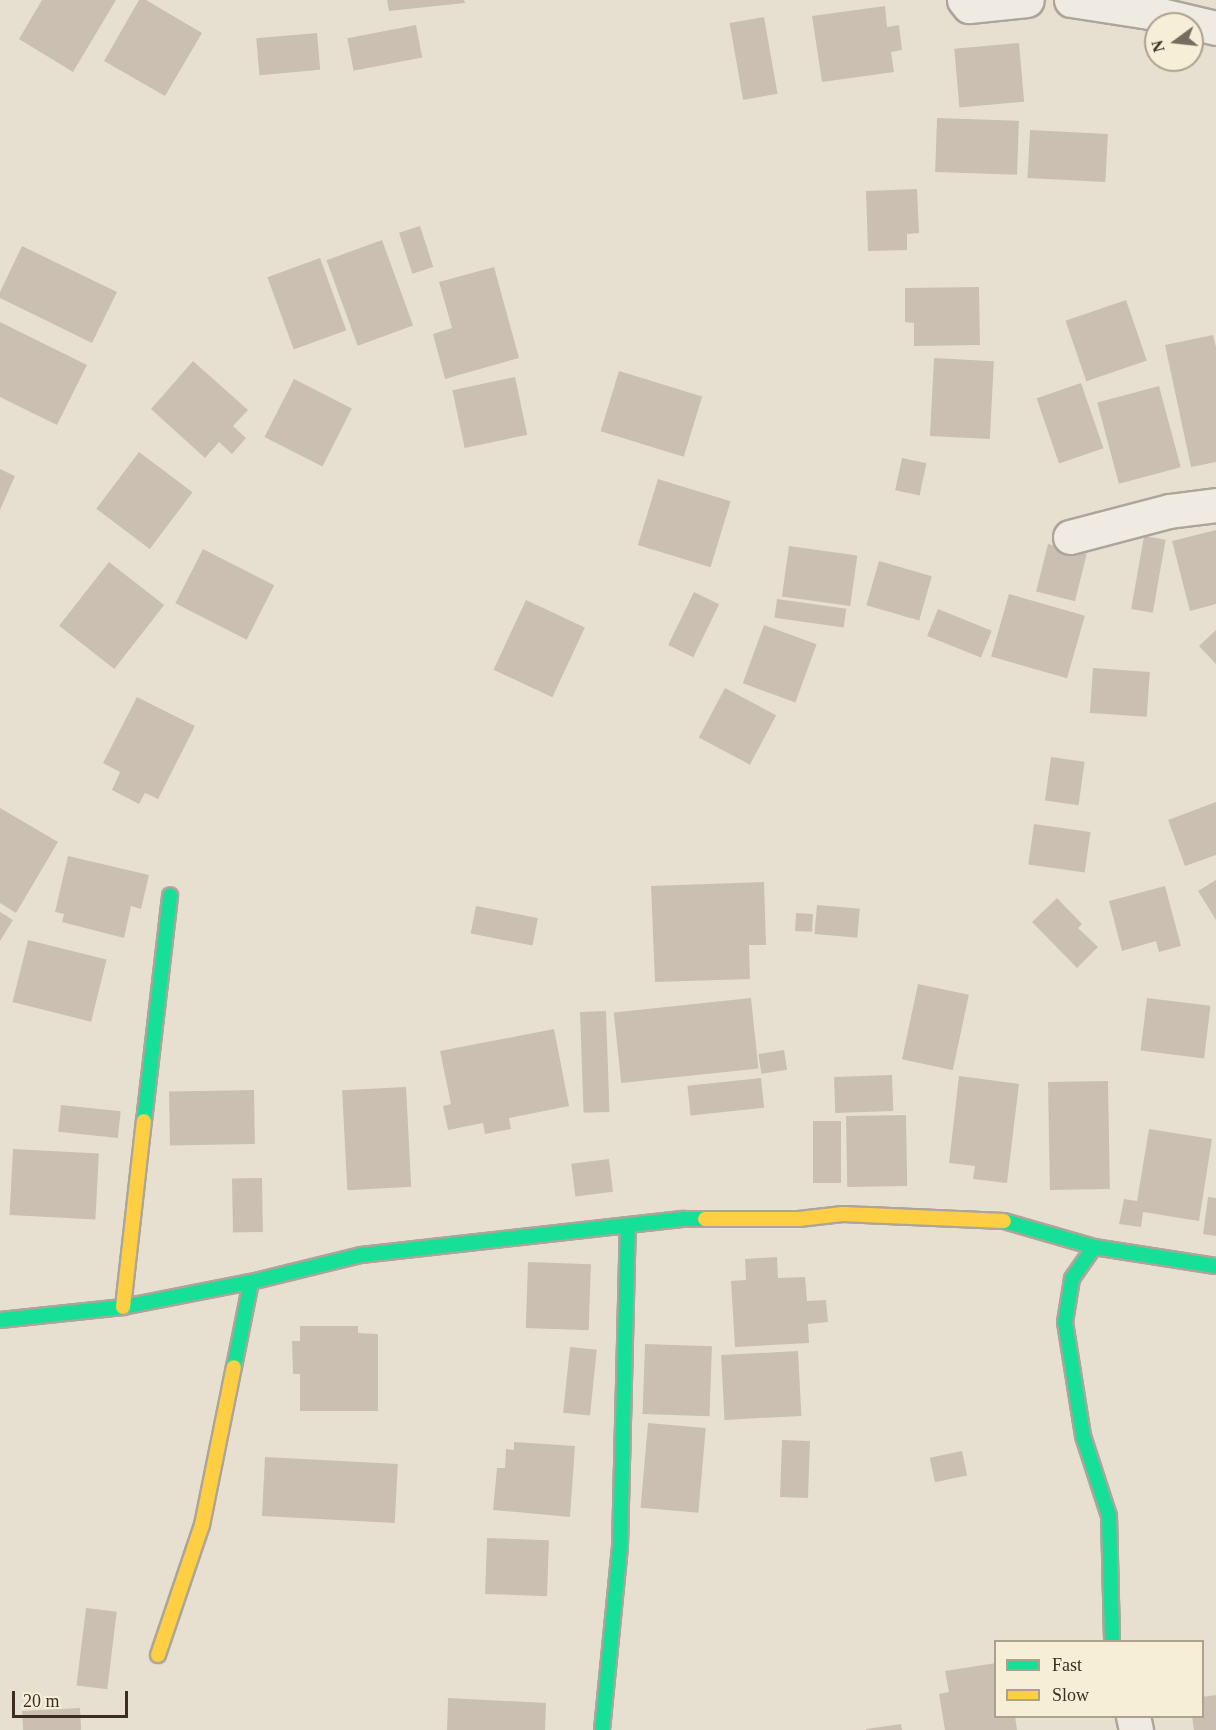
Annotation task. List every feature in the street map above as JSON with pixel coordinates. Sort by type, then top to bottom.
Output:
[{"type":"street","points":[[964,0],[969,6],[1027,0]]},
{"type":"street","points":[[1071,0],[1144,11],[1216,28]]},
{"type":"street","points":[[1070,537],[1169,511],[1216,505]]},
{"type":"street","points":[[123,1307],[170,895]]},
{"type":"street","points":[[0,1320],[123,1307],[251,1282],[361,1255],[684,1219],[799,1219],[843,1214],[913,1219],[1010,1221],[1094,1247],[1216,1266]]},
{"type":"street","points":[[602,1730],[620,1546],[628,1227]]},
{"type":"street","points":[[1094,1247],[1072,1279],[1065,1322],[1083,1436],[1109,1516],[1112,1640]]},
{"type":"street","points":[[158,1655],[202,1525],[251,1282]]},
{"type":"building","points":[[42,0],[116,0],[73,72],[19,39]]},
{"type":"building","points":[[139,0],[146,0],[202,33],[165,96],[104,61]]},
{"type":"building","points":[[387,0],[464,0],[465,3],[389,11]]},
{"type":"building","points":[[885,6],[887,27],[899,25],[902,50],[891,52],[894,72],[822,82],[812,16]]},
{"type":"building","points":[[764,17],[778,94],[743,100],[730,23]]},
{"type":"building","points":[[416,25],[422,57],[354,71],[347,38]]},
{"type":"building","points":[[317,33],[320,70],[259,75],[256,38]]},
{"type":"building","points":[[1019,43],[1024,102],[959,107],[954,49]]},
{"type":"building","points":[[937,118],[1019,121],[1017,175],[935,172]]},
{"type":"building","points":[[1030,130],[1108,134],[1105,182],[1027,178]]},
{"type":"building","points":[[917,189],[919,233],[907,234],[907,250],[868,251],[866,191]]},
{"type":"building","points":[[420,226],[433,267],[412,274],[399,233]]},
{"type":"building","points":[[382,240],[413,326],[358,346],[327,260]]},
{"type":"building","points":[[22,246],[117,292],[92,343],[0,298],[0,292]]},
{"type":"building","points":[[320,258],[346,330],[294,350],[267,277]]},
{"type":"building","points":[[494,267],[519,358],[445,379],[433,334],[452,328],[439,282]]},
{"type":"building","points":[[979,287],[980,345],[914,346],[914,323],[905,322],[905,288]]},
{"type":"building","points":[[1126,300],[1147,361],[1086,381],[1065,321]]},
{"type":"building","points":[[0,322],[87,365],[57,425],[0,397]]},
{"type":"building","points":[[1213,335],[1216,347],[1216,462],[1191,467],[1165,345]]},
{"type":"building","points":[[934,358],[994,361],[990,439],[930,436]]},
{"type":"building","points":[[193,361],[248,410],[233,426],[246,438],[232,454],[219,442],[205,458],[151,409]]},
{"type":"building","points":[[619,371],[702,396],[684,457],[601,431]]},
{"type":"building","points":[[515,377],[527,435],[465,448],[452,390]]},
{"type":"building","points":[[294,379],[352,409],[322,466],[264,437]]},
{"type":"building","points":[[1081,383],[1103,448],[1059,464],[1037,398]]},
{"type":"building","points":[[1159,386],[1181,467],[1119,484],[1097,403]]},
{"type":"building","points":[[139,452],[193,492],[150,549],[96,509]]},
{"type":"building","points":[[902,458],[926,463],[920,495],[895,490]]},
{"type":"building","points":[[0,469],[15,476],[0,510]]},
{"type":"building","points":[[658,479],[731,501],[711,567],[638,545]]},
{"type":"building","points":[[1216,530],[1216,604],[1190,611],[1172,541]]},
{"type":"building","points":[[1144,536],[1166,540],[1153,613],[1131,609]]},
{"type":"building","points":[[1048,544],[1087,554],[1075,601],[1036,592]]},
{"type":"building","points":[[789,546],[857,556],[850,606],[782,597]]},
{"type":"building","points":[[203,549],[274,585],[247,640],[175,603]]},
{"type":"building","points":[[879,561],[932,576],[919,620],[866,605]]},
{"type":"building","points":[[109,562],[164,605],[114,669],[59,626]]},
{"type":"building","points":[[694,592],[719,604],[693,657],[668,645]]},
{"type":"building","points":[[1009,594],[1085,616],[1067,678],[991,656]]},
{"type":"building","points":[[777,599],[846,609],[844,628],[774,618]]},
{"type":"building","points":[[526,600],[585,627],[552,697],[493,670]]},
{"type":"building","points":[[938,609],[992,631],[981,658],[927,636]]},
{"type":"building","points":[[764,625],[817,644],[795,702],[743,683]]},
{"type":"building","points":[[1216,630],[1216,664],[1199,646]]},
{"type":"building","points":[[1093,668],[1150,672],[1147,717],[1090,713]]},
{"type":"building","points":[[725,688],[776,715],[750,765],[699,737]]},
{"type":"building","points":[[137,697],[195,726],[158,799],[145,793],[139,804],[112,790],[120,772],[103,763]]},
{"type":"building","points":[[1051,757],[1085,762],[1079,805],[1045,801]]},
{"type":"building","points":[[1216,802],[1216,855],[1185,866],[1168,820]]},
{"type":"building","points":[[0,808],[58,842],[16,913],[0,903]]},
{"type":"building","points":[[1034,824],[1090,832],[1085,873],[1028,865]]},
{"type":"building","points":[[68,856],[149,875],[141,909],[131,906],[124,938],[62,922],[64,914],[55,912]]},
{"type":"building","points":[[1216,880],[1216,920],[1198,891]]},
{"type":"building","points":[[764,882],[766,945],[749,945],[750,979],[655,982],[651,886]]},
{"type":"building","points":[[1165,886],[1181,946],[1159,952],[1156,941],[1122,951],[1109,901]]},
{"type":"building","points":[[1057,898],[1082,924],[1078,928],[1098,947],[1077,968],[1032,922]]},
{"type":"building","points":[[817,905],[860,909],[857,938],[814,934]]},
{"type":"building","points":[[476,906],[538,918],[532,946],[471,933]]},
{"type":"building","points":[[0,912],[13,920],[0,941]]},
{"type":"building","points":[[796,913],[813,914],[812,932],[795,931]]},
{"type":"building","points":[[28,940],[107,960],[91,1022],[13,1002]]},
{"type":"building","points":[[918,984],[969,995],[953,1070],[902,1059]]},
{"type":"building","points":[[751,998],[758,1069],[621,1083],[614,1012]]},
{"type":"building","points":[[1147,998],[1211,1006],[1204,1058],[1141,1051]]},
{"type":"building","points":[[606,1011],[610,1112],[584,1113],[580,1012]]},
{"type":"building","points":[[554,1029],[569,1106],[509,1118],[511,1129],[485,1134],[483,1123],[448,1130],[443,1106],[451,1104],[440,1051]]},
{"type":"building","points":[[784,1050],[787,1070],[761,1074],[758,1054]]},
{"type":"building","points":[[892,1075],[893,1111],[835,1113],[834,1077]]},
{"type":"building","points":[[959,1076],[1019,1084],[1007,1183],[973,1179],[975,1166],[949,1163]]},
{"type":"building","points":[[761,1078],[764,1108],[691,1116],[687,1086]]},
{"type":"building","points":[[1108,1081],[1110,1189],[1050,1190],[1048,1082]]},
{"type":"building","points":[[406,1087],[411,1187],[347,1190],[342,1090]]},
{"type":"building","points":[[254,1090],[255,1144],[170,1145],[169,1091]]},
{"type":"building","points":[[61,1105],[121,1111],[118,1138],[58,1132]]},
{"type":"building","points":[[906,1115],[907,1186],[847,1187],[846,1116]]},
{"type":"building","points":[[813,1121],[841,1121],[841,1183],[813,1183]]},
{"type":"building","points":[[1149,1129],[1212,1139],[1199,1221],[1143,1212],[1141,1227],[1119,1224],[1124,1199],[1137,1201]]},
{"type":"building","points":[[13,1149],[99,1154],[95,1219],[10,1215]]},
{"type":"building","points":[[609,1159],[613,1192],[575,1196],[571,1164]]},
{"type":"building","points":[[262,1178],[263,1232],[233,1233],[232,1179]]},
{"type":"building","points":[[1208,1197],[1216,1198],[1216,1236],[1203,1234]]},
{"type":"building","points":[[777,1257],[778,1278],[805,1277],[807,1301],[826,1300],[828,1322],[808,1324],[809,1343],[735,1347],[731,1281],[746,1280],[745,1259]]},
{"type":"building","points":[[528,1262],[591,1264],[589,1330],[526,1328]]},
{"type":"building","points":[[300,1326],[358,1326],[358,1333],[378,1334],[378,1411],[300,1411],[300,1374],[293,1374],[292,1341],[300,1341]]},
{"type":"building","points":[[645,1344],[712,1346],[710,1416],[643,1414]]},
{"type":"building","points":[[570,1347],[597,1350],[590,1415],[563,1413]]},
{"type":"building","points":[[798,1351],[801,1416],[725,1420],[721,1355]]},
{"type":"building","points":[[648,1423],[706,1428],[698,1513],[641,1508]]},
{"type":"building","points":[[782,1440],[810,1441],[808,1498],[780,1497]]},
{"type":"building","points":[[514,1442],[575,1446],[570,1517],[493,1510],[497,1468],[505,1468],[506,1449],[514,1450]]},
{"type":"building","points":[[962,1451],[967,1475],[935,1482],[930,1458]]},
{"type":"building","points":[[265,1457],[398,1464],[395,1523],[262,1516]]},
{"type":"building","points":[[487,1538],[549,1540],[547,1596],[485,1594]]},
{"type":"building","points":[[86,1608],[117,1612],[107,1689],[76,1685]]},
{"type":"building","points":[[994,1663],[994,1718],[1015,1718],[1017,1730],[945,1730],[939,1694],[949,1692],[945,1671]]},
{"type":"building","points":[[1216,1695],[1216,1730],[1194,1730],[1192,1718],[1204,1718],[1204,1697]]},
{"type":"building","points":[[448,1698],[546,1703],[545,1730],[447,1730]]},
{"type":"building","points":[[80,1708],[81,1730],[23,1730],[22,1711]]},
{"type":"building","points":[[901,1724],[902,1730],[866,1730],[866,1729]]},
{"type":"traffic: fast","points":[[144,1121],[170,895]]},
{"type":"traffic: fast","points":[[0,1320],[123,1307],[251,1282],[361,1255],[684,1219],[705,1219]]},
{"type":"traffic: fast","points":[[1004,1221],[1094,1247],[1216,1266]]},
{"type":"traffic: fast","points":[[602,1730],[620,1546],[628,1227]]},
{"type":"traffic: fast","points":[[1094,1247],[1072,1279],[1065,1322],[1083,1436],[1109,1516],[1112,1640]]},
{"type":"traffic: fast","points":[[234,1367],[251,1282]]},
{"type":"traffic: slow","points":[[123,1307],[144,1121]]},
{"type":"traffic: slow","points":[[705,1219],[799,1219],[843,1214],[1004,1221]]},
{"type":"traffic: slow","points":[[158,1655],[202,1525],[234,1367]]}]
